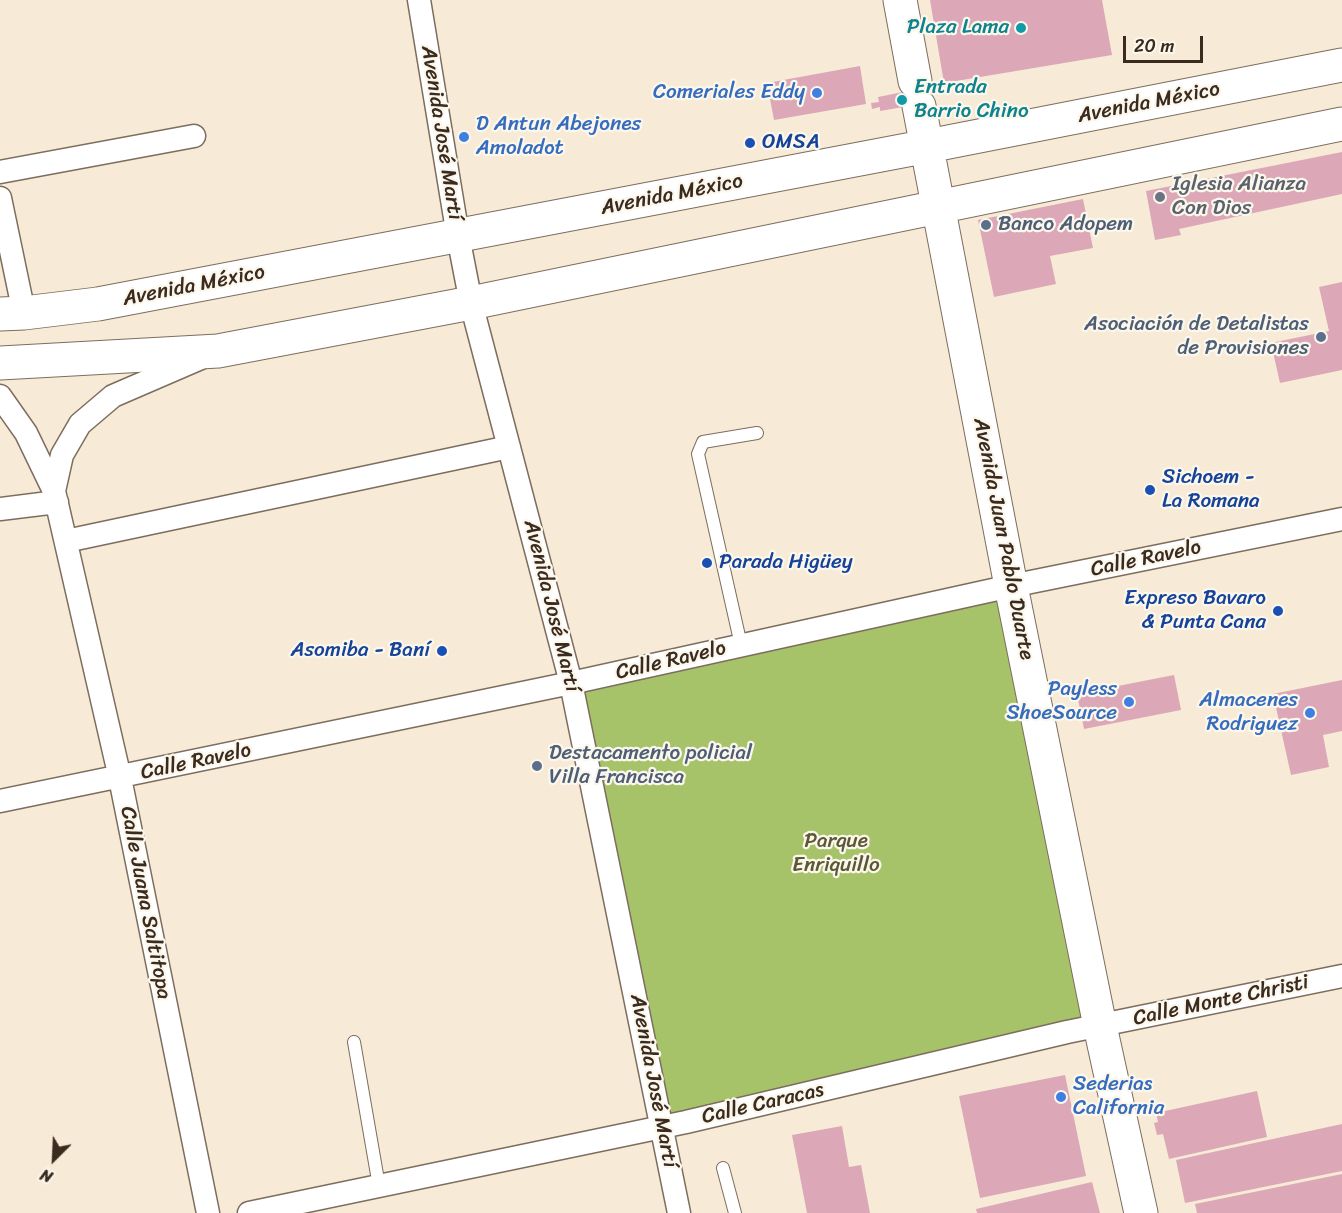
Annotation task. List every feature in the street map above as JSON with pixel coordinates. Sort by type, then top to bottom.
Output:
[{"type":"main road","name":"Avenida Juan Pablo Duarte","points":[[900,0],[1011,586],[1100,1026],[1142,1213]]},
{"type":"main road","name":"Avenida México","points":[[12,314],[98,304],[928,146],[1342,64]]},
{"type":"main road","points":[[0,363],[218,351],[471,303],[1342,124]]},
{"type":"street","name":"Avenida José Martí","points":[[419,0],[471,303],[572,683],[679,1213]]},
{"type":"street","points":[[0,172],[194,136]]},
{"type":"street","points":[[0,198],[12,314]]},
{"type":"street","points":[[0,509],[56,497],[62,455],[80,424],[113,396],[218,351]]},
{"type":"street","name":"Calle Juana Saltitopa","points":[[0,396],[26,433],[56,497],[120,778],[208,1213]]},
{"type":"street","points":[[66,541],[509,447]]},
{"type":"street","name":"Calle Ravelo","points":[[0,801],[572,683],[1011,586],[1342,519]]},
{"type":"street","name":"Calle Monte Christi","points":[[1100,1026],[1342,976]]},
{"type":"street","name":"Calle Caracas","points":[[249,1213],[662,1126],[1100,1026]]},
{"type":"lane","points":[[741,645],[698,454],[703,442],[758,433]]},
{"type":"lane","points":[[354,1042],[379,1186]]},
{"type":"lane","points":[[723,1168],[735,1213]]},
{"type":"green space","name":"Parque Enriquillo","points":[[1011,586],[1100,1026],[662,1126],[571,683]]},
{"type":"building","name":"Plaza Lama","points":[[930,0],[1102,0],[1112,55],[944,83]]},
{"type":"building","name":"Comeriales Eddy","points":[[860,66],[866,104],[774,120],[767,83]]},
{"type":"building","name":"Entrada Barrio Chino","points":[[923,88],[924,93],[932,91],[933,97],[925,99],[926,103],[880,111],[880,107],[872,109],[871,103],[879,102],[878,97]]},
{"type":"building","points":[[1342,152],[1342,194],[1179,229],[1181,235],[1155,240],[1146,191]]},
{"type":"building","points":[[1083,199],[1093,248],[1050,256],[1056,284],[994,297],[978,220]]},
{"type":"building","name":"Asociación de Detalistas de Provisiones","points":[[1342,282],[1342,370],[1280,383],[1271,343],[1329,331],[1319,287]]},
{"type":"building","name":"Payless ShoeSource","points":[[1174,675],[1181,710],[1084,729],[1077,694]]},
{"type":"building","name":"Almacenes Rodriguez","points":[[1342,680],[1342,731],[1323,735],[1329,767],[1291,775],[1273,694]]},
{"type":"building","points":[[1065,1075],[1086,1176],[980,1198],[959,1096]]},
{"type":"building","points":[[1257,1091],[1267,1137],[1169,1159],[1163,1134],[1157,1135],[1154,1123],[1158,1122],[1156,1113]]},
{"type":"building","points":[[1342,1124],[1342,1171],[1185,1203],[1176,1160]]},
{"type":"building","points":[[842,1126],[849,1167],[861,1165],[870,1213],[807,1213],[792,1135]]},
{"type":"building","points":[[1342,1174],[1342,1213],[1197,1213],[1195,1204]]},
{"type":"building","points":[[1092,1182],[1100,1213],[977,1213],[976,1209]]},
{"type":"place","name":"Plaza Lama","points":[[1021,28]]},
{"type":"place","name":"Comeriales Eddy","points":[[817,93]]},
{"type":"place","name":"Entrada Barrio Chino","points":[[902,100]]},
{"type":"place","name":"D Antun Abejones Amoladot","points":[[464,137]]},
{"type":"place","name":"OMSA","points":[[750,143]]},
{"type":"place","name":"Iglesia Alianza Con Dios","points":[[1160,197]]},
{"type":"place","name":"Banco Adopem","points":[[986,225]]},
{"type":"place","name":"Asociación de Detalistas de Provisiones","points":[[1321,337]]},
{"type":"place","name":"Sichoem - La Romana","points":[[1150,490]]},
{"type":"place","name":"Parada Higüey","points":[[707,563]]},
{"type":"place","name":"Expreso Bavaro & Punta Cana","points":[[1278,611]]},
{"type":"place","name":"Asomiba - Baní","points":[[442,651]]},
{"type":"place","name":"Payless ShoeSource","points":[[1129,702]]},
{"type":"place","name":"Almacenes Rodriguez","points":[[1310,713]]},
{"type":"place","name":"Destacamento policial Villa Francisca","points":[[537,766]]},
{"type":"place","name":"Sederias California","points":[[1061,1097]]}]
